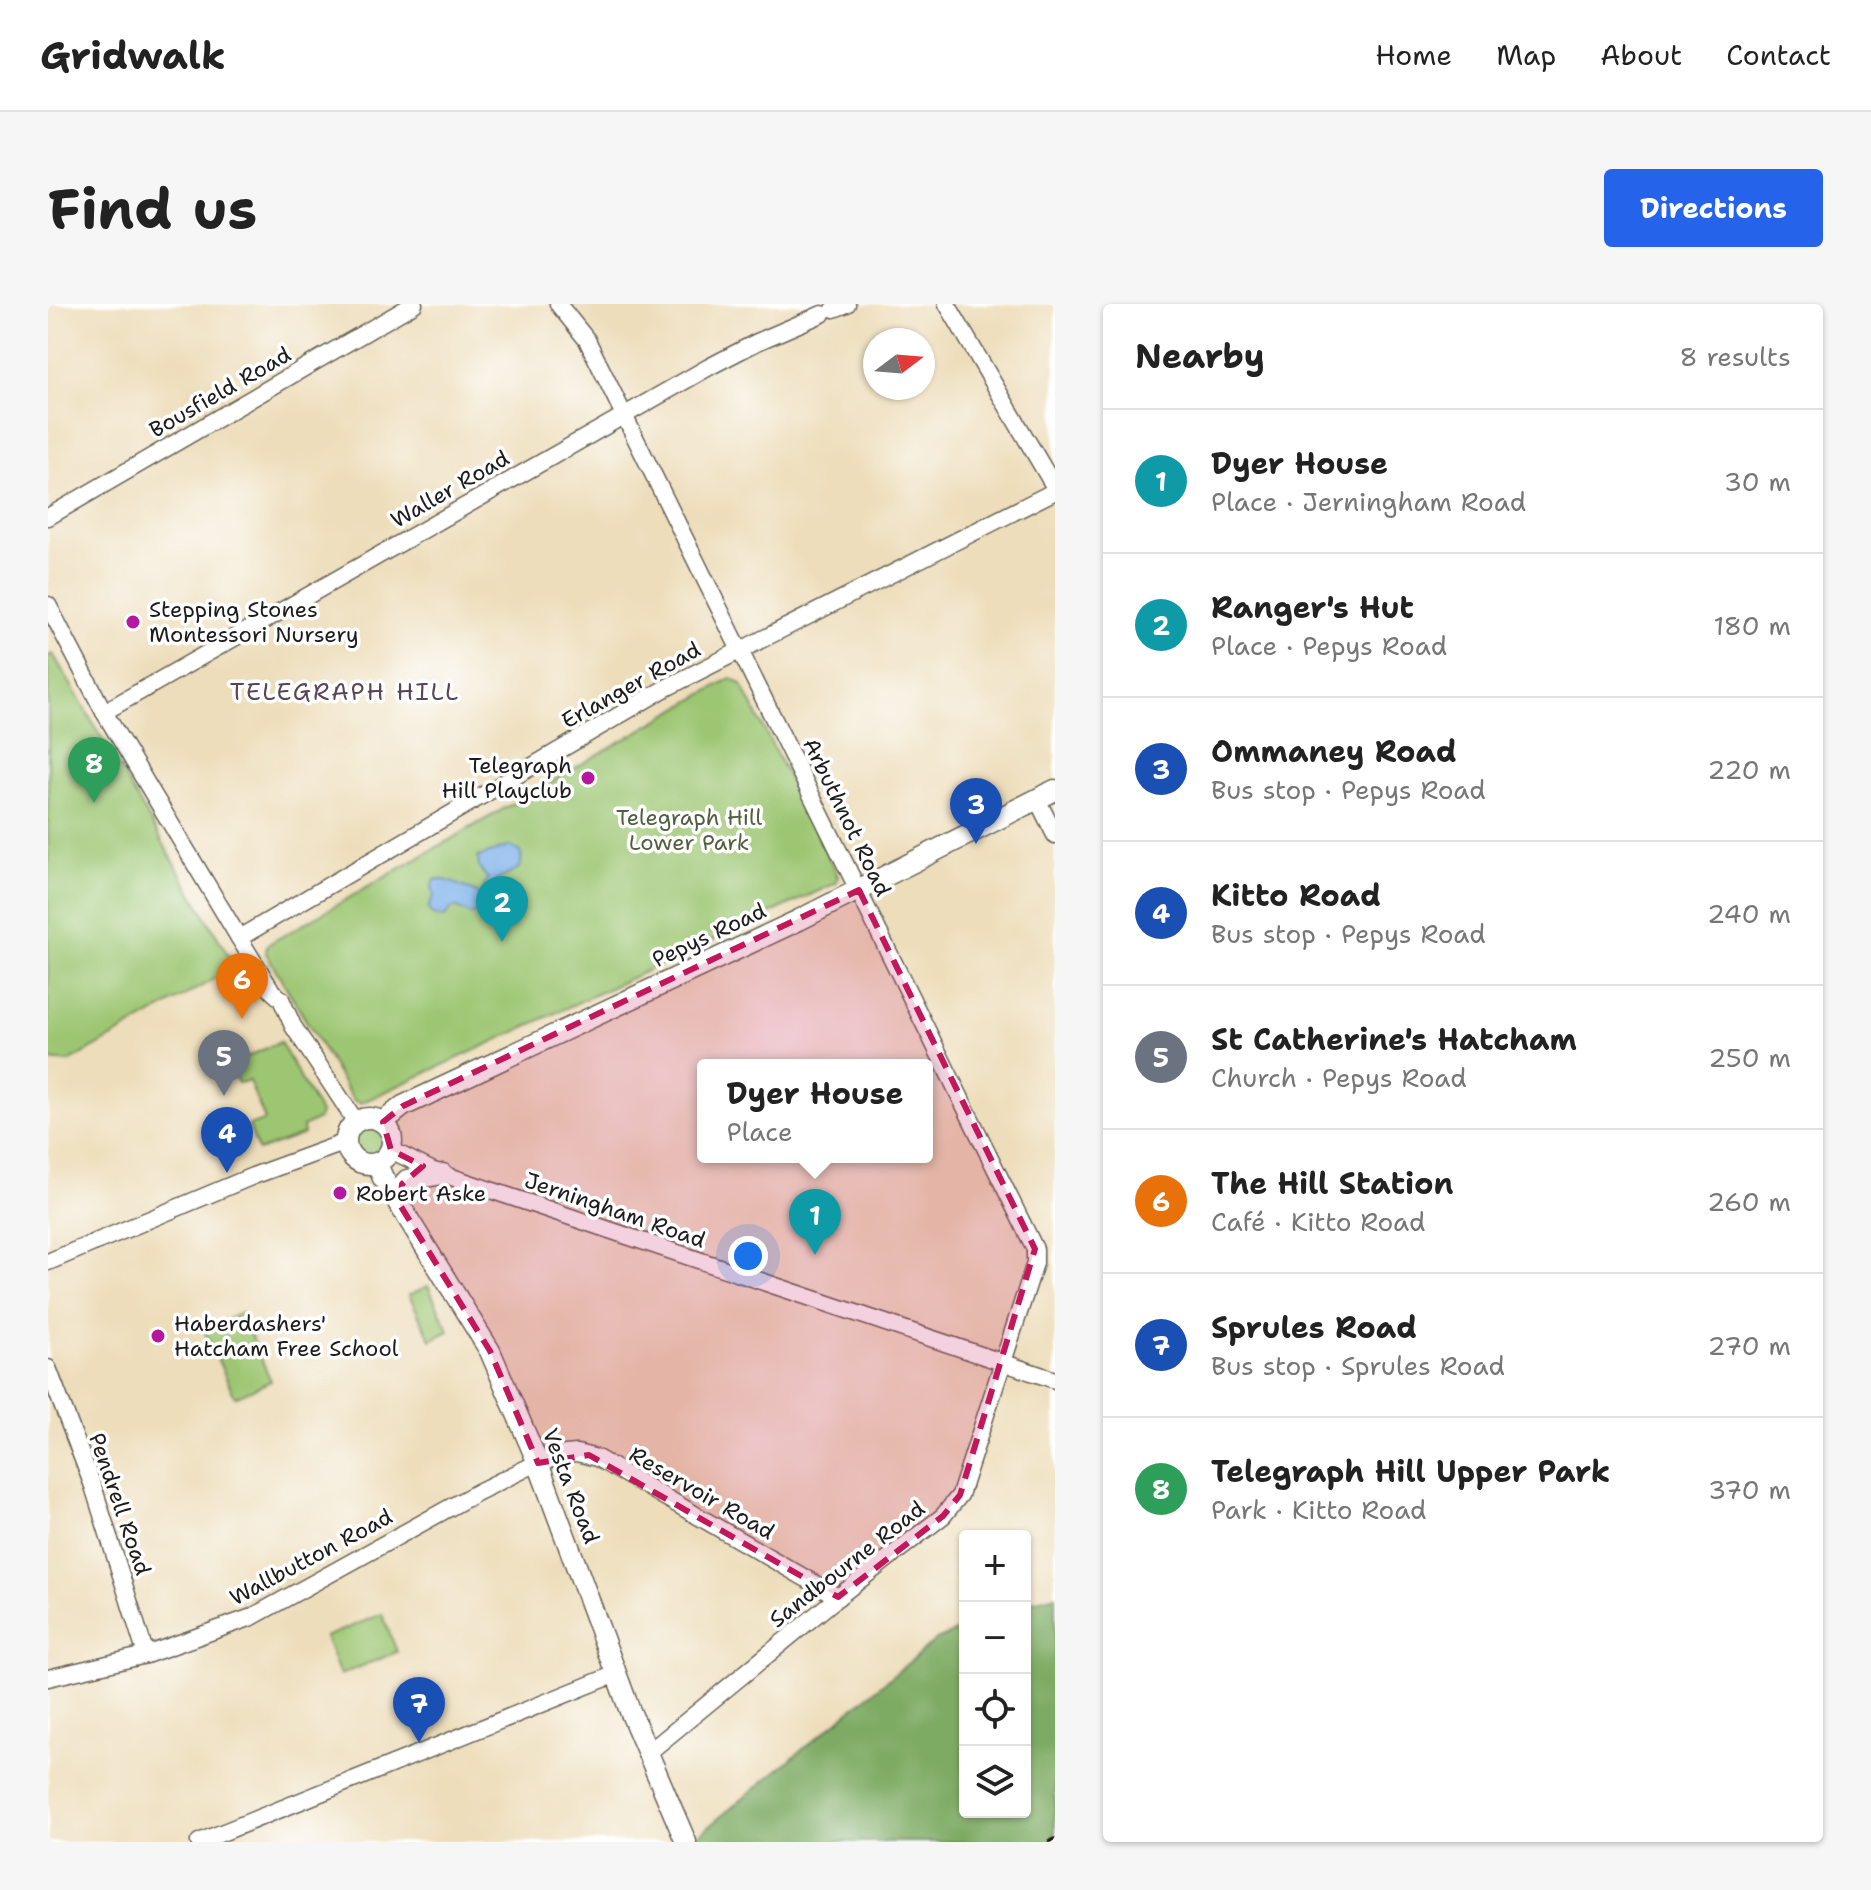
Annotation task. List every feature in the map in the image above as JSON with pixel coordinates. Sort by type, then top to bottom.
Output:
[{"type":"street","name":"Bousfield Road","points":[[48,517],[414,304]]},
{"type":"street","name":"Arbuthnot Road","points":[[558,304],[587,340],[1035,1249],[1032,1275],[1004,1363]]},
{"type":"street","points":[[947,304],[1055,489]]},
{"type":"street","name":"Waller Road","points":[[104,712],[624,415],[757,342],[834,309]]},
{"type":"street","name":"Erlanger Road","points":[[239,938],[664,689],[1055,489]]},
{"type":"street","points":[[48,605],[104,712],[239,938],[272,991],[281,999],[293,1026],[356,1122]]},
{"type":"street","points":[[1046,795],[1055,835]]},
{"type":"street","name":"Pepys Road","points":[[383,1122],[403,1106],[859,890],[1046,795]]},
{"type":"street","points":[[371,1118],[383,1122],[389,1129],[384,1157],[361,1165],[354,1160],[346,1142],[346,1133],[356,1122],[371,1118]]},
{"type":"street","points":[[48,1262],[253,1176],[346,1142]]},
{"type":"street","name":"Jerningham Road","points":[[384,1157],[443,1174],[1055,1380]]},
{"type":"street","name":"Vesta Road","points":[[384,1157],[383,1178],[490,1351],[538,1463],[616,1674],[649,1752],[678,1838]]},
{"type":"street","points":[[400,1205],[400,1191],[407,1180],[443,1174]]},
{"type":"street","name":"Sandbourne Road","points":[[649,1752],[838,1597],[943,1516],[960,1495],[1004,1363]]},
{"type":"street","name":"Pendrell Road","points":[[48,1368],[93,1486],[146,1655]]},
{"type":"street","name":"Reservoir Road","points":[[538,1463],[565,1454],[589,1455],[838,1597]]},
{"type":"street","name":"Wallbutton Road","points":[[48,1678],[146,1655],[252,1617],[478,1492],[538,1463]]},
{"type":"street","points":[[199,1842],[616,1674]]},
{"type":"highlighted area","points":[[859,890],[1035,1249],[960,1495],[943,1516],[838,1597],[589,1455],[538,1463],[490,1351],[400,1205],[402,1184],[423,1166],[391,1150],[383,1122],[403,1106]]},
{"type":"green space","points":[[53,654],[235,967],[69,1062],[48,1060],[48,656]]},
{"type":"green space","name":"Telegraph Hill Lower Park","points":[[731,678],[741,683],[838,876],[836,883],[361,1103],[353,1100],[266,953],[267,945]]},
{"type":"green space","points":[[280,1042],[320,1113],[318,1119],[303,1127],[304,1134],[258,1151],[249,1126],[265,1120],[249,1081],[238,1083],[229,1065]]},
{"type":"green space","points":[[370,1125],[381,1130],[386,1141],[381,1152],[370,1157],[359,1152],[354,1141],[359,1130]]},
{"type":"green space","points":[[428,1286],[449,1331],[431,1340],[409,1295]]},
{"type":"green space","points":[[241,1313],[271,1381],[235,1397],[204,1330]]},
{"type":"green space","points":[[1055,1595],[1055,1842],[700,1842],[697,1836],[936,1640],[959,1630],[959,1818],[1031,1818],[1031,1601]]},
{"type":"green space","points":[[382,1614],[397,1652],[340,1675],[325,1637]]},
{"type":"water","points":[[510,846],[520,852],[522,861],[519,867],[489,889],[488,910],[471,915],[455,907],[444,918],[432,915],[428,908],[434,896],[432,885],[436,879],[481,895],[488,879],[479,868],[478,857]]},
{"type":"railway","points":[[1050,1842],[1055,1839]]},
{"type":"place","name":"Stepping Stones Montessori Nursery","points":[[133,622]]},
{"type":"place","name":"Telegraph Hill Playclub","points":[[588,778]]},
{"type":"place","name":"Telegraph Hill Upper Park","points":[[94,803]]},
{"type":"place","name":"Ommaney Road","points":[[976,844]]},
{"type":"place","name":"Ranger's Hut","points":[[502,942]]},
{"type":"place","name":"The Hill Station","points":[[242,1019]]},
{"type":"place","name":"St Catherine's Hatcham","points":[[224,1096]]},
{"type":"place","name":"Kitto Road","points":[[227,1173]]},
{"type":"place","name":"Robert Aske","points":[[340,1193]]},
{"type":"place","name":"Dyer House","points":[[815,1255]]},
{"type":"place","name":"Haberdashers' Hatcham Free School","points":[[158,1336]]},
{"type":"place","name":"Sprules Road","points":[[419,1743]]},
{"type":"district","name":"TELEGRAPH HILL","points":[[345,692]]}]
